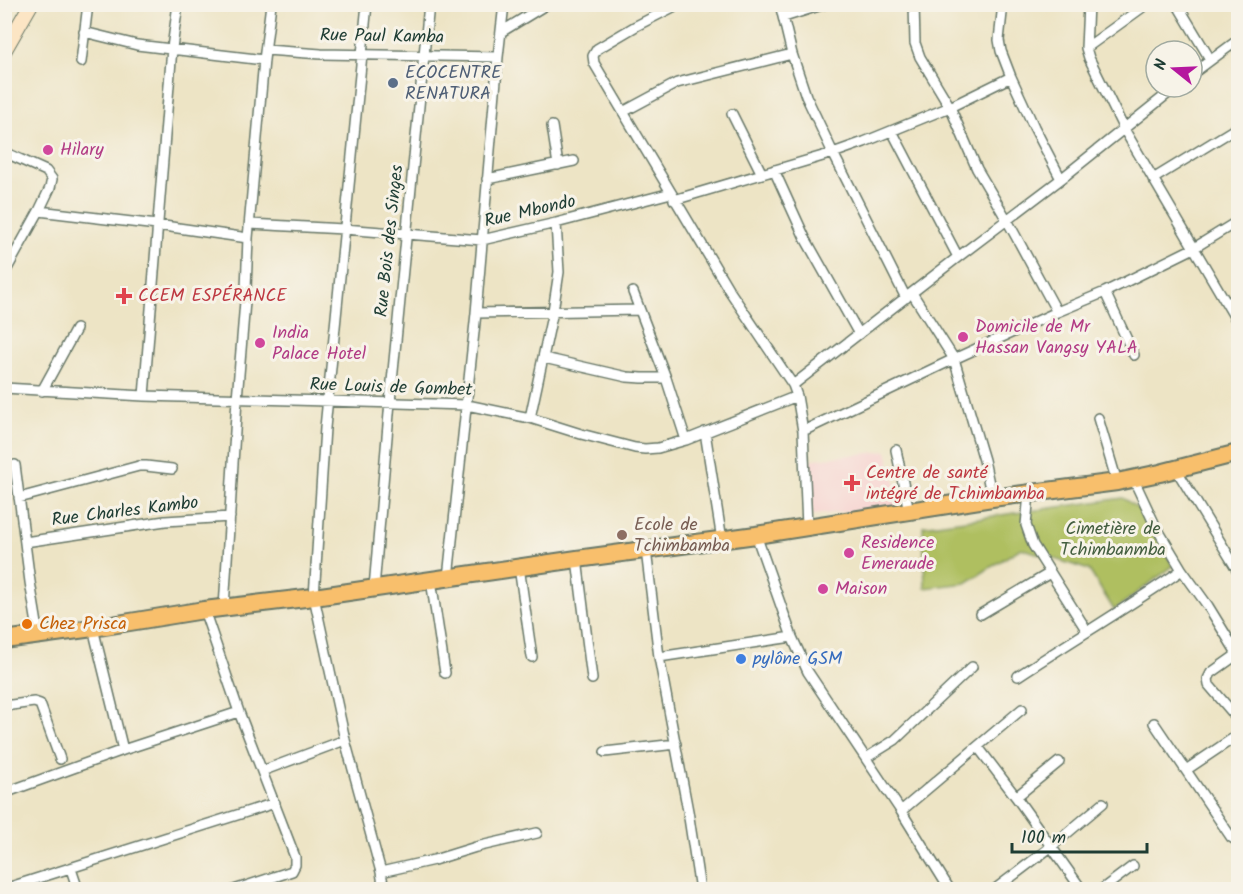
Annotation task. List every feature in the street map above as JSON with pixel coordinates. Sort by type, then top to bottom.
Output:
[{"type":"highway","points":[[4,640],[204,610],[314,597],[722,540],[1125,480],[1239,453]]},
{"type":"street","points":[[4,51],[9,33],[31,4]]},
{"type":"street","points":[[81,62],[88,4]]},
{"type":"street","points":[[144,396],[172,48],[178,4]]},
{"type":"street","points":[[224,608],[248,238],[271,4]]},
{"type":"street","points":[[367,4],[328,401],[314,597],[345,740],[384,890]]},
{"type":"street","name":"Rue Bois des Singes","points":[[374,588],[429,4]]},
{"type":"street","points":[[445,673],[439,579],[467,405],[504,4]]},
{"type":"street","points":[[501,32],[547,4]]},
{"type":"street","points":[[679,4],[636,26],[597,50],[593,56],[594,63],[733,296],[793,385],[803,431],[807,527]]},
{"type":"street","points":[[780,4],[792,54],[806,96],[833,153],[909,295],[954,359],[984,460],[992,498]]},
{"type":"street","points":[[784,16],[825,4]]},
{"type":"street","points":[[914,4],[915,43],[920,57],[950,107],[977,169],[1057,312]]},
{"type":"street","points":[[1003,4],[999,40],[1001,51],[1034,127],[1061,179]]},
{"type":"street","points":[[1088,4],[1086,48],[1089,58],[1124,129],[1239,323]]},
{"type":"street","points":[[1086,48],[1147,4]]},
{"type":"street","points":[[1177,4],[1210,59]]},
{"type":"street","name":"Rue Paul Kamba","points":[[84,32],[137,45],[265,55],[362,53],[498,57]]},
{"type":"street","points":[[1204,64],[1239,40]]},
{"type":"street","points":[[623,112],[677,83],[792,54]]},
{"type":"street","name":"Rue Mbondo","points":[[250,224],[482,240],[762,174],[833,153],[950,107],[1011,77]]},
{"type":"street","points":[[793,385],[1161,99]]},
{"type":"street","points":[[732,114],[762,174]]},
{"type":"street","points":[[552,126],[558,165]]},
{"type":"street","points":[[1153,179],[1239,127]]},
{"type":"street","points":[[892,131],[958,257]]},
{"type":"street","points":[[4,152],[46,171],[52,179],[39,211],[4,274]]},
{"type":"street","points":[[487,179],[574,161]]},
{"type":"street","points":[[774,170],[804,238],[859,334]]},
{"type":"street","points":[[39,211],[248,238]]},
{"type":"street","points":[[803,431],[954,359],[1105,292],[1194,248],[1239,221]]},
{"type":"street","points":[[530,418],[544,358],[559,272],[556,223]]},
{"type":"street","points":[[633,292],[666,378],[686,440]]},
{"type":"street","points":[[1105,292],[1134,355]]},
{"type":"street","points":[[1227,304],[1239,297]]},
{"type":"street","points":[[476,313],[639,310]]},
{"type":"street","points":[[42,391],[76,329]]},
{"type":"street","points":[[544,358],[627,377],[666,378]]},
{"type":"street","name":"Rue Louis de Gombet","points":[[4,388],[144,396],[467,405],[530,418],[581,434],[645,449],[658,448],[686,440],[797,396]]},
{"type":"street","points":[[1098,418],[1125,480],[1235,650],[1235,656],[1211,673],[1208,679],[1209,685],[1239,719]]},
{"type":"street","points":[[705,432],[722,540]]},
{"type":"street","points":[[896,450],[909,512]]},
{"type":"street","points":[[15,465],[39,636]]},
{"type":"street","points":[[20,498],[140,466],[172,469]]},
{"type":"street","points":[[1176,469],[1239,571]]},
{"type":"street","points":[[1029,494],[1026,525],[1033,544],[1087,631]]},
{"type":"street","name":"Rue Charles Kambo","points":[[25,542],[165,521],[230,517]]},
{"type":"street","points":[[756,535],[792,637],[812,679],[901,811],[950,890]]},
{"type":"street","points":[[646,550],[659,657],[688,811],[696,888]]},
{"type":"street","points":[[577,559],[592,679]]},
{"type":"street","points":[[519,567],[532,657]]},
{"type":"street","points":[[1018,676],[1182,570]]},
{"type":"street","points":[[981,614],[1050,573]]},
{"type":"street","points":[[204,610],[239,712],[295,857],[292,871],[234,890]]},
{"type":"street","points":[[93,628],[123,750]]},
{"type":"street","points":[[659,657],[792,637]]},
{"type":"street","points":[[866,758],[895,740],[972,667]]},
{"type":"street","points":[[4,706],[34,702],[40,704],[60,759]]},
{"type":"street","points":[[901,811],[1022,709]]},
{"type":"street","points":[[4,793],[123,750],[239,712]]},
{"type":"street","points":[[1154,723],[1231,837],[1239,840]]},
{"type":"street","points":[[1186,770],[1239,735]]},
{"type":"street","points":[[262,771],[345,740]]},
{"type":"street","points":[[605,752],[676,744]]},
{"type":"street","points":[[978,747],[1082,890]]},
{"type":"street","points":[[1016,797],[1059,762]]},
{"type":"street","points":[[4,889],[275,803]]},
{"type":"street","points":[[994,890],[1103,803]]},
{"type":"street","points":[[381,872],[537,833]]},
{"type":"street","points":[[1101,890],[1133,866]]},
{"type":"street","points":[[70,869],[78,890]]},
{"type":"shaded area","name":"Centre de santé intégré de Tchimbamba","points":[[887,451],[901,507],[813,515],[807,460]]},
{"type":"green space","name":"Cimetière de Tchimbanmba","points":[[1123,498],[1143,512],[1173,566],[1114,610],[1089,570],[1021,548],[966,583],[925,588],[923,526]]},
{"type":"place","name":"ECOCENTRE RENATURA","points":[[393,83]]},
{"type":"place","name":"Hilary","points":[[48,150]]},
{"type":"place","name":"CCEM ESPÉRANCE","points":[[124,296]]},
{"type":"place","name":"Domicile de Mr Hassan Vangsy YALA","points":[[963,337]]},
{"type":"place","name":"India Palace Hotel","points":[[260,343]]},
{"type":"place","name":"Centre de santé intégré de Tchimbamba","points":[[852,483]]},
{"type":"place","name":"Ecole de Tchimbamba","points":[[622,535]]},
{"type":"place","name":"Residence Emeraude","points":[[849,553]]},
{"type":"place","name":"Maison","points":[[823,589]]},
{"type":"place","name":"Chez Prisca","points":[[27,624]]},
{"type":"place","name":"pylône GSM","points":[[741,659]]}]
